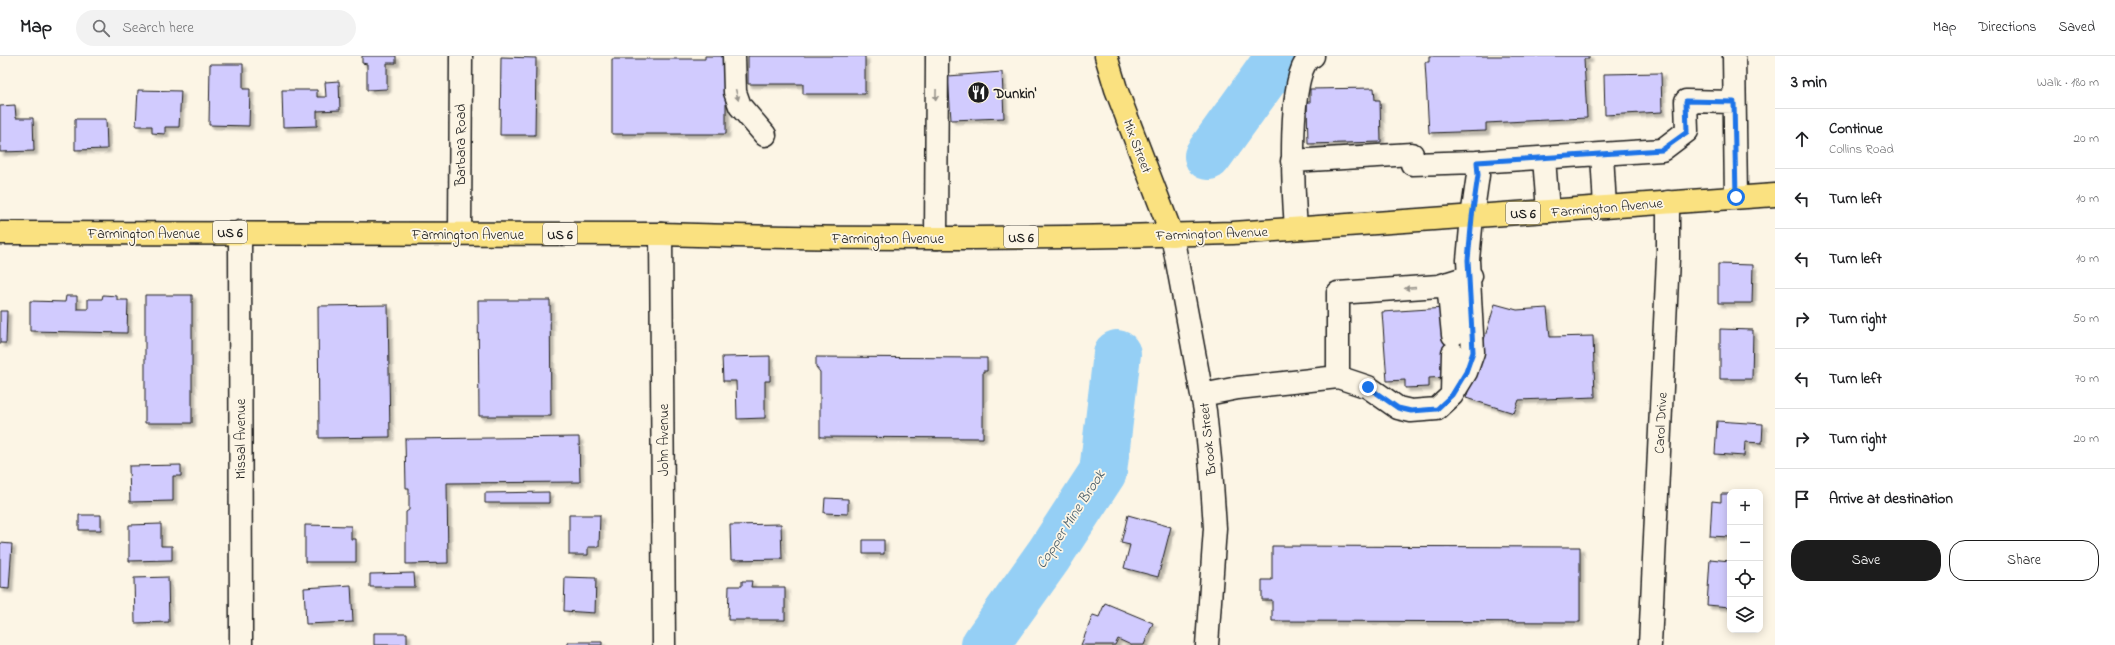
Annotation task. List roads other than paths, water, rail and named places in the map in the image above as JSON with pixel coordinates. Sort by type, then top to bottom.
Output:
[{"type":"main road","name":"Mix Street","points":[[1106,56],[1116,89],[1172,235]]},
{"type":"main road","name":"Farmington Avenue","points":[[0,233],[240,232],[661,234],[767,238],[936,238],[1172,235],[1548,212],[1775,195]]},
{"type":"street","name":"Barbara Road","points":[[460,233],[461,56]]},
{"type":"street","points":[[734,56],[735,92],[740,106],[765,135]]},
{"type":"street","points":[[936,238],[937,56]]},
{"type":"street","points":[[1296,228],[1292,161],[1297,88],[1301,69],[1310,57],[1313,56]]},
{"type":"street","points":[[1734,56],[1736,197]]},
{"type":"street","points":[[1292,161],[1412,159],[1477,162],[1662,150],[1687,132],[1686,101],[1734,102]]},
{"type":"street","points":[[1602,154],[1605,207]]},
{"type":"street","points":[[1544,158],[1548,212]]},
{"type":"street","points":[[1452,395],[1453,344],[1471,276],[1468,260],[1478,175],[1477,162]]},
{"type":"street","name":"Carol Drive","points":[[1650,645],[1668,258],[1668,202]]},
{"type":"street","name":"Missal Avenue","points":[[240,232],[241,645]]},
{"type":"street","name":"John Avenue","points":[[661,234],[664,645]]},
{"type":"street","name":"Brook Street","points":[[1172,235],[1202,395],[1211,469],[1215,528],[1207,645]]},
{"type":"street","points":[[1338,378],[1338,293],[1439,286],[1471,276]]},
{"type":"street","points":[[1202,395],[1238,388],[1338,378],[1368,387],[1398,408],[1411,411],[1437,409],[1452,395],[1466,372],[1473,352],[1461,310],[1448,283]]},
{"type":"waterway","name":"Copper Mine Brook","points":[[1208,156],[1280,56]]},
{"type":"waterway","name":"Copper Mine Brook","points":[[985,645],[1049,555],[1103,472],[1117,354]]},
{"type":"place","name":"Dunkin'","points":[[979,93]]}]
